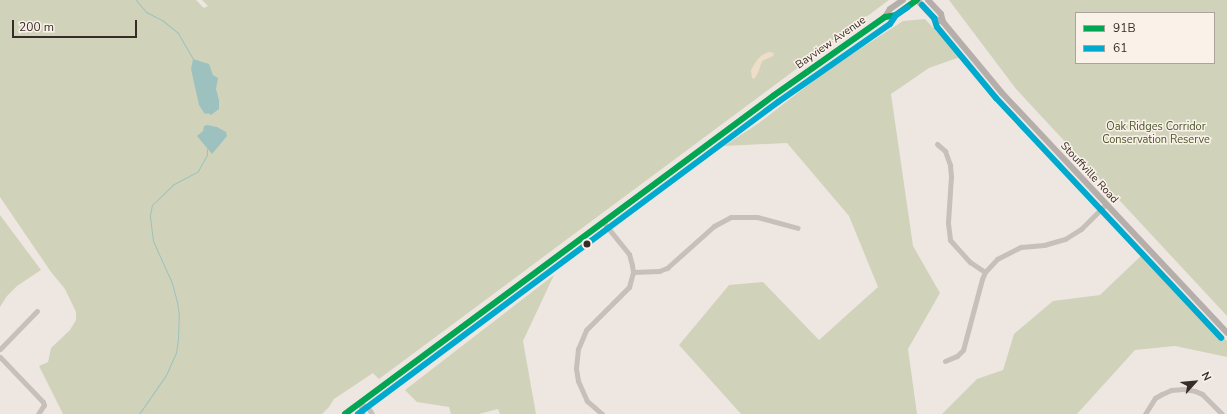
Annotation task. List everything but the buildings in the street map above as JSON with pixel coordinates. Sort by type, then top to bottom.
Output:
[{"type":"main road","name":"Bayview Avenue","points":[[345,414],[773,96],[885,17],[890,9],[903,0]]},
{"type":"main road","name":"Bayview Avenue","points":[[885,17],[896,15],[917,0]]},
{"type":"main road","name":"Stouffville Road","points":[[917,0],[935,19],[943,22]]},
{"type":"main road","name":"Stouffville Road","points":[[928,0],[941,14],[943,22],[1002,93],[1227,334]]},
{"type":"street","points":[[937,144],[948,158],[951,176],[948,214],[950,240],[964,256],[985,272]]},
{"type":"street","points":[[944,361],[957,356],[963,350],[985,272],[1001,256],[1021,247],[1044,245],[1065,239],[1081,229],[1105,205]]},
{"type":"street","points":[[632,272],[653,271],[667,268],[714,226],[731,217],[757,217],[798,228]]},
{"type":"street","points":[[602,414],[588,401],[578,381],[576,368],[578,349],[586,330],[629,287],[632,272],[632,265],[628,254],[604,223]]},
{"type":"street","points":[[0,349],[37,311]]},
{"type":"street","points":[[0,357],[43,402],[44,405],[38,414]]},
{"type":"street","points":[[1144,414],[1155,398],[1171,390],[1183,389],[1202,394],[1222,414]]},
{"type":"street","points":[[360,403],[363,414]]},
{"type":"street","points":[[360,403],[368,408],[372,414]]},
{"type":"green space","points":[[0,0],[196,0],[204,8],[208,6],[202,0],[889,0],[379,379],[373,373],[334,399],[322,414],[63,414],[39,366],[48,362],[51,348],[70,330],[76,320],[76,312],[65,289],[51,272],[0,197]]},
{"type":"green space","name":"Oak Ridges Corridor Conservation Reserve","points":[[949,0],[1227,0],[1227,316],[1016,89]]},
{"type":"green space","points":[[925,19],[960,57],[929,68],[891,94],[913,246],[940,293],[908,349],[917,414],[741,414],[679,345],[729,285],[763,282],[819,340],[878,287],[849,216],[787,143],[724,146],[759,123],[826,71],[903,21]]},
{"type":"green space","points":[[0,215],[41,270],[17,286],[7,296],[0,307]]},
{"type":"green space","points":[[1144,253],[1227,341],[1227,357],[1175,346],[1135,350],[1077,414],[942,414],[977,379],[1003,370],[1014,334],[1053,301],[1100,295]]},
{"type":"green space","points":[[554,275],[523,341],[536,414],[500,414],[498,409],[479,414],[451,414],[449,407],[417,402],[405,390]]},
{"type":"sand","points":[[769,52],[774,53],[773,56],[762,61],[758,73],[754,79],[752,78],[751,70],[757,60],[762,55]]},
{"type":"water","points":[[193,59],[209,64],[213,75],[218,78],[216,89],[219,100],[219,109],[211,115],[204,113],[199,105],[191,69]]},
{"type":"water","points":[[207,125],[217,127],[226,132],[227,136],[212,154],[197,136],[203,131],[204,126]]},
{"type":"waterway","points":[[136,0],[146,12],[162,20],[178,33],[193,59]]},
{"type":"waterway","points":[[139,414],[166,375],[176,353],[178,338],[179,315],[177,302],[172,283],[153,241],[150,215],[152,205],[174,184],[198,171],[207,155],[207,149]]},
{"type":"transit line","name":"91B","points":[[345,414],[773,96],[885,17],[896,15],[917,0]]},
{"type":"transit line","name":"61","points":[[922,5],[934,18],[937,27],[996,98],[1221,338]]},
{"type":"transit line","name":"61","points":[[358,414],[778,102],[890,24],[896,15],[908,7]]}]
